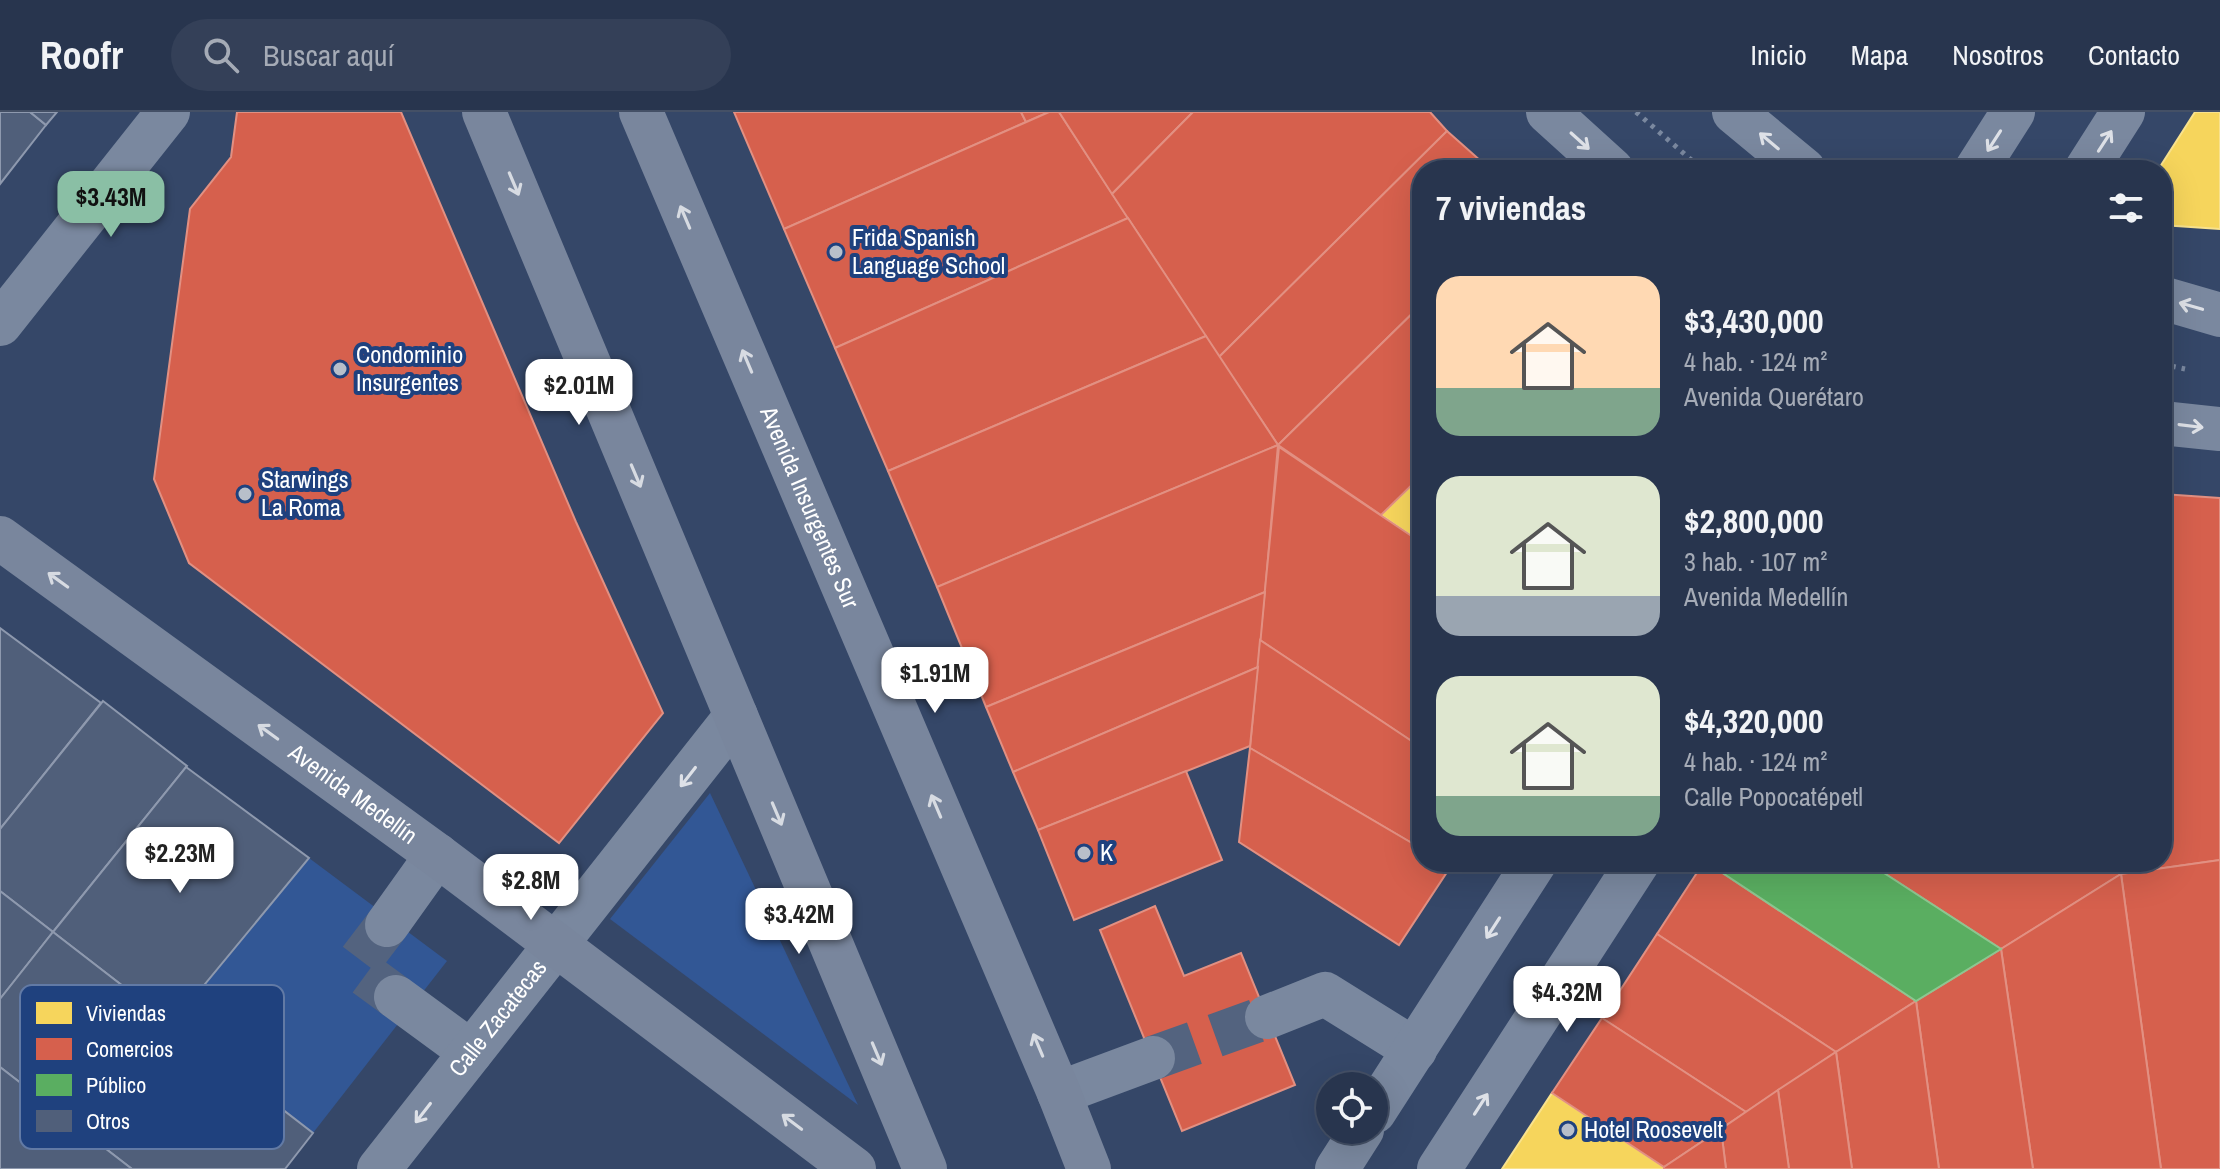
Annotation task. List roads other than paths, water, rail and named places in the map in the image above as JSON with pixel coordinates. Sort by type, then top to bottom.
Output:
[{"type":"main road","points":[[484,112],[925,1169]]},
{"type":"main road","name":"Avenida Insurgentes Sur","points":[[641,112],[1089,1169]]},
{"type":"main road","name":"Avenida Medellín","points":[[0,538],[437,855],[854,1169]]},
{"type":"street","points":[[0,324],[168,112]]},
{"type":"street","points":[[1548,112],[1601,160]]},
{"type":"street","points":[[1734,112],[1792,160]]},
{"type":"street","points":[[1982,160],[2013,112]]},
{"type":"street","points":[[2092,160],[2123,112]]},
{"type":"street","points":[[2172,301],[2220,315]]},
{"type":"street","points":[[2172,424],[2220,429]]},
{"type":"street","name":"Calle Zacatecas","points":[[379,1169],[736,716]]},
{"type":"street","points":[[387,925],[437,855]]},
{"type":"street","points":[[1388,1091],[1529,872]]},
{"type":"street","points":[[1439,1169],[1632,872]]},
{"type":"street","points":[[1267,1017],[1325,994],[1415,1050]]},
{"type":"street","points":[[396,997],[471,1052]]},
{"type":"street","points":[[1059,1093],[1153,1058]]},
{"type":"street","points":[[1337,1169],[1353,1144]]},
{"type":"tunnel","points":[[387,925],[355,967],[396,997]]},
{"type":"tunnel","points":[[1153,1058],[1267,1017]]},
{"type":"place","name":"Frida Spanish Language School","points":[[836,252]]},
{"type":"place","name":"Condominio Insurgentes","points":[[340,369]]},
{"type":"place","name":"Starwings La Roma","points":[[245,494]]},
{"type":"place","name":"K","points":[[1084,853]]},
{"type":"place","name":"Hotel Roosevelt","points":[[1568,1130]]}]
